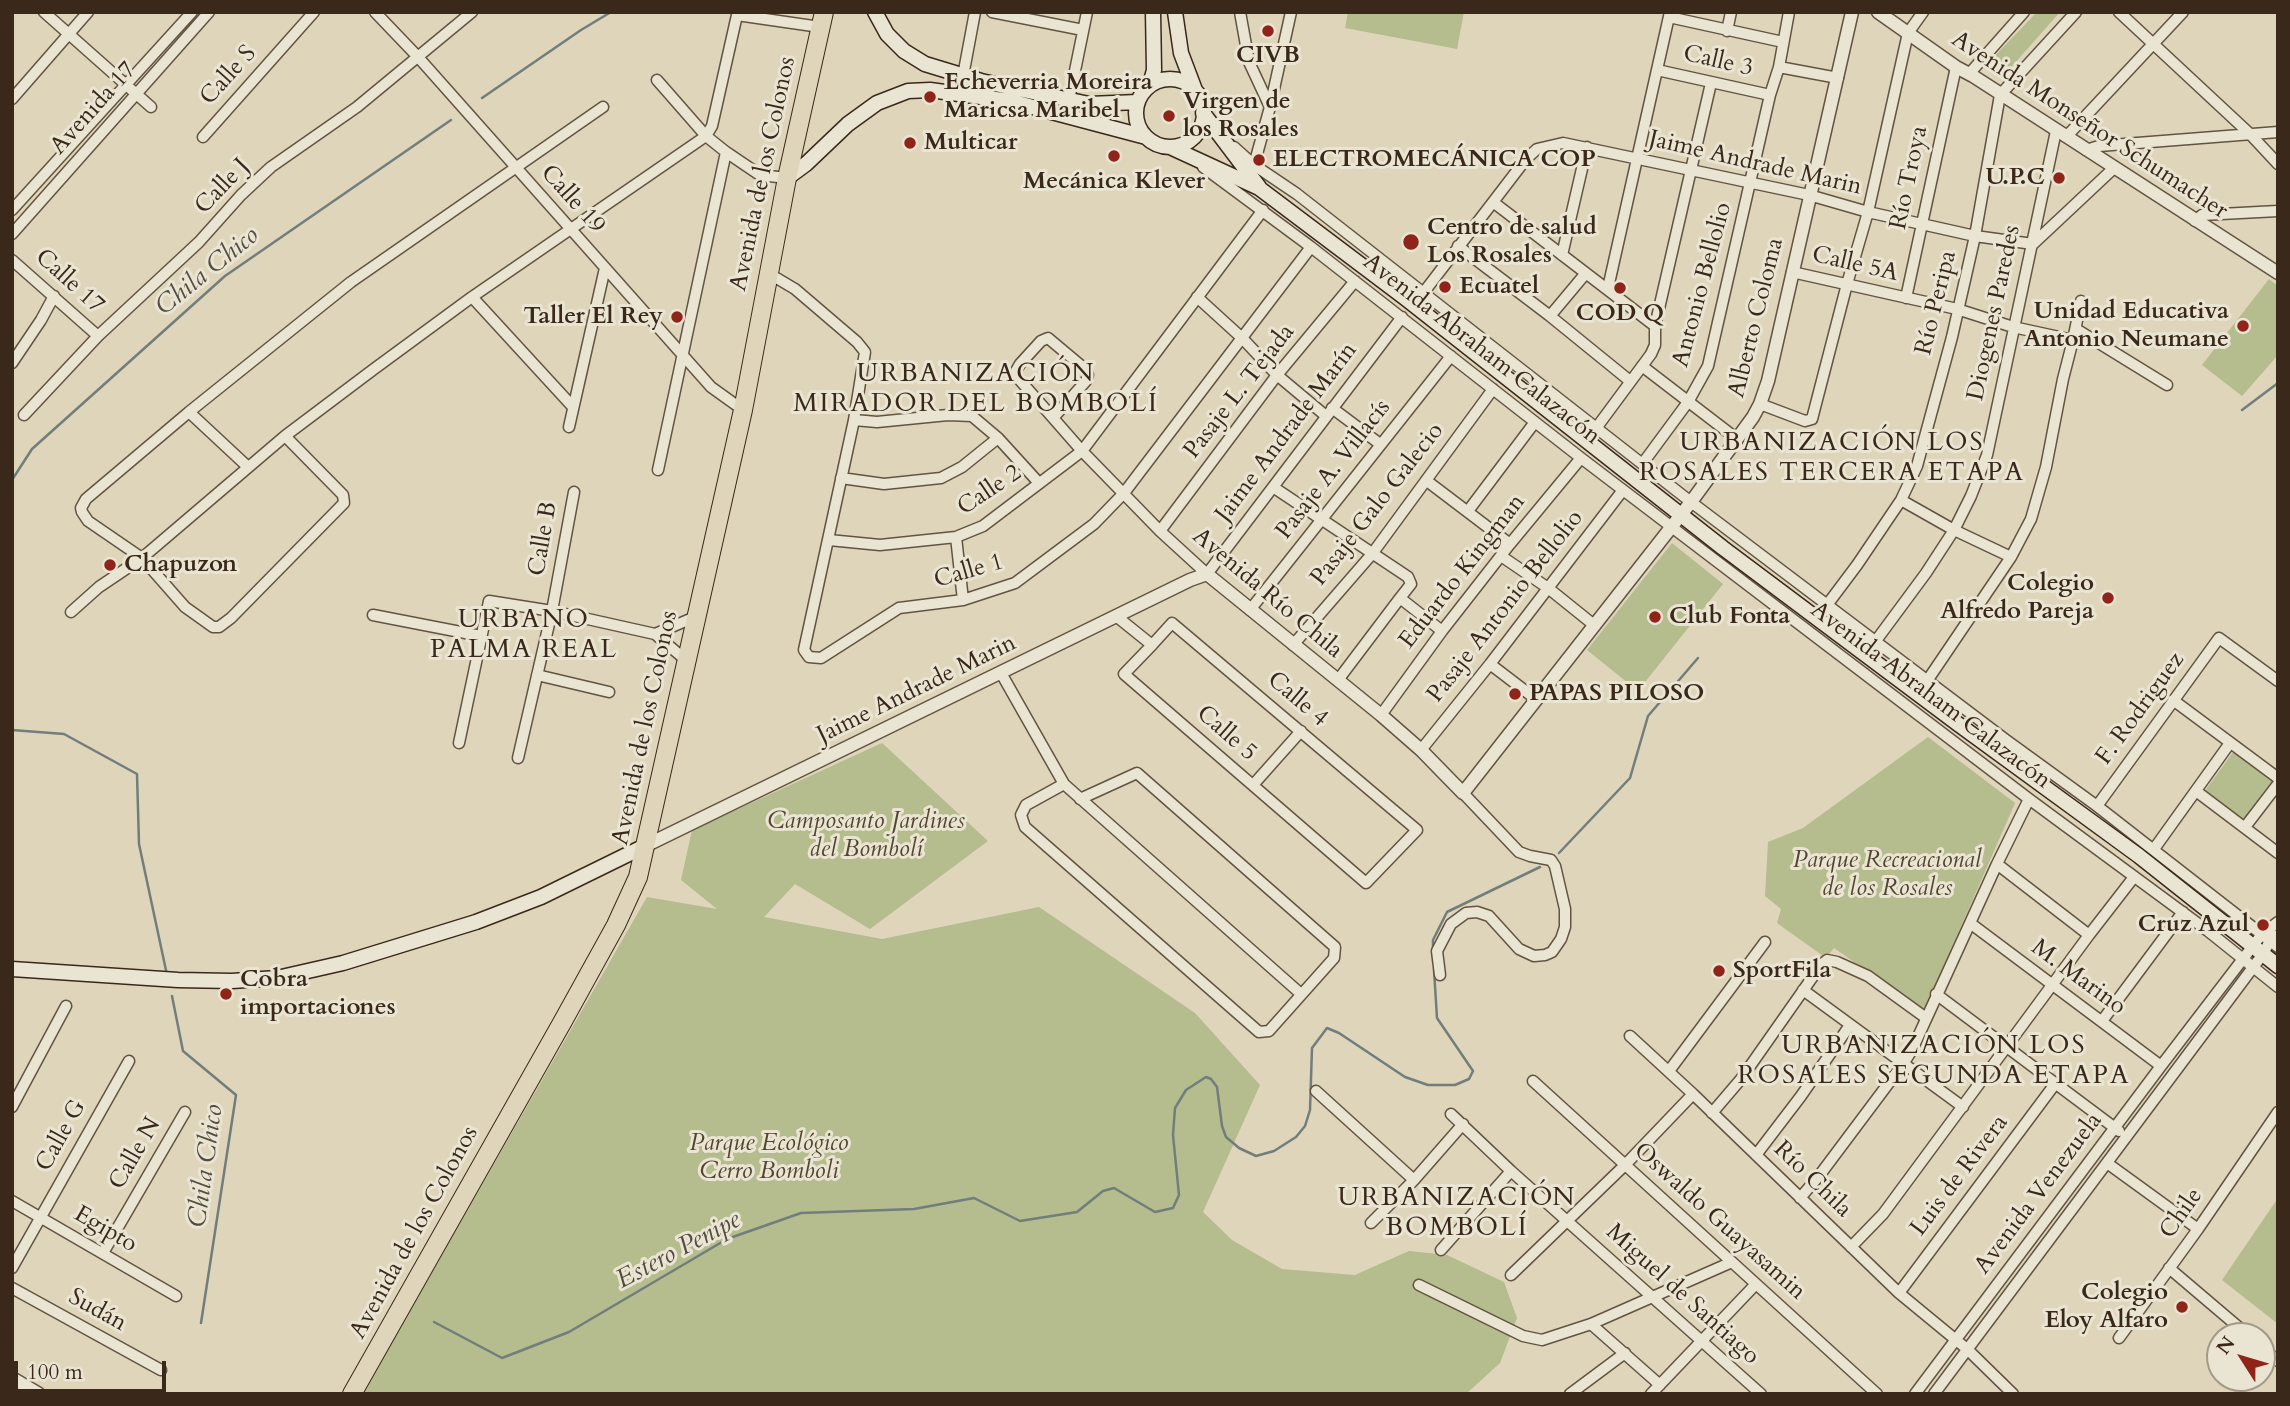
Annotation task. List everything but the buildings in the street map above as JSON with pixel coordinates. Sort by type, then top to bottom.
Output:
[{"type":"highway","name":"Avenida de los Colonos","points":[[352,1394],[541,1061],[638,877],[743,410],[787,178],[822,20]]},
{"type":"main road","points":[[875,12],[887,34],[904,51],[925,64],[963,76],[1069,100],[1102,104],[1138,102]]},
{"type":"main road","points":[[1150,85],[1154,71],[1153,12]]},
{"type":"main road","points":[[1175,12],[1181,53],[1202,102],[1202,124],[1196,134],[1182,145],[1157,145],[1146,137],[1136,118],[1138,102],[1150,85],[1168,79],[1186,84],[1195,90]]},
{"type":"main road","points":[[787,178],[806,164],[848,124],[877,103],[908,91],[930,90],[1010,101],[1146,137]]},
{"type":"main road","name":"Avenida Abraham Calazacón","points":[[1203,113],[1259,188]]},
{"type":"main road","name":"Avenida Abraham Calazacón","points":[[1170,147],[1259,188],[1405,298],[1676,521],[2265,945],[2278,967]]},
{"type":"main road","points":[[12,969],[205,981],[277,978],[343,963],[476,922],[541,897],[647,845]]},
{"type":"street","points":[[44,12],[151,107]]},
{"type":"street","points":[[12,99],[88,12]]},
{"type":"street","name":"Avenida 17","points":[[12,210],[192,12]]},
{"type":"street","name":"Avenida 17","points":[[12,234],[209,12]]},
{"type":"street","name":"Calle S","points":[[203,137],[314,12]]},
{"type":"street","name":"Calle 19","points":[[375,12],[711,387],[743,410]]},
{"type":"street","name":"Calle J","points":[[24,415],[98,336],[199,242],[241,195],[271,167],[357,107],[472,12]]},
{"type":"street","points":[[963,76],[975,12]]},
{"type":"street","points":[[992,12],[1029,16],[1083,30]]},
{"type":"street","points":[[1069,100],[1087,12]]},
{"type":"street","points":[[1240,12],[1249,62],[1270,107]]},
{"type":"street","points":[[1254,165],[1291,12]]},
{"type":"street","points":[[1727,31],[1731,12]]},
{"type":"street","name":"Antonio Bellolio","points":[[1643,463],[1688,402],[1708,366],[1770,95],[1779,67],[1789,12]]},
{"type":"street","name":"Alberto Coloma","points":[[1463,793],[1691,502],[1760,404],[1768,381],[1852,12]]},
{"type":"street","name":"Avenida Monseñor Schumacher","points":[[1878,12],[1956,67],[2278,273]]},
{"type":"street","points":[[1760,404],[1805,421],[1812,419],[1868,212],[1909,33],[1923,12]]},
{"type":"street","points":[[1969,74],[2024,12]]},
{"type":"street","points":[[2000,95],[2076,12]]},
{"type":"street","points":[[2119,12],[2250,134],[2278,164]]},
{"type":"street","points":[[2061,134],[2183,12]]},
{"type":"street","points":[[71,612],[99,587],[142,558],[285,436],[472,297],[706,136],[712,126],[737,15],[822,20]]},
{"type":"street","points":[[1608,288],[1670,15],[1727,31],[1783,42]]},
{"type":"street","points":[[1779,67],[1838,78]]},
{"type":"street","name":"Río Troya","points":[[1906,298],[1956,67]]},
{"type":"street","name":"Calle 3","points":[[1657,70],[1770,95]]},
{"type":"street","points":[[657,80],[706,136],[726,152],[760,175],[787,178]]},
{"type":"street","points":[[1597,428],[1655,345],[1656,326],[1712,83]]},
{"type":"street","name":"Río Peripa","points":[[1827,605],[1901,499],[1916,466],[1952,337],[1975,236],[2000,95]]},
{"type":"street","points":[[285,436],[343,495],[344,503],[219,627],[213,627],[185,607],[142,558],[83,516],[81,508],[86,499],[351,282],[603,107]]},
{"type":"street","points":[[2085,150],[2099,146],[2278,132]]},
{"type":"street","name":"Avenida Abraham Calazacón","points":[[1219,133],[1254,165],[1297,194],[1691,502],[2154,849],[2265,945]]},
{"type":"street","name":"Diogenes Paredes","points":[[1875,642],[1954,530],[1987,455],[2033,244],[2034,226],[2061,134]]},
{"type":"street","name":"Jaime Andrade Marin","points":[[1424,292],[1526,159],[1537,149],[1563,143],[1809,195],[1868,212],[1975,236],[2033,244]]},
{"type":"street","points":[[1562,254],[1587,147]]},
{"type":"street","points":[[658,470],[726,152]]},
{"type":"street","name":"Avenida Abraham Calazacón","points":[[1190,157],[1402,317],[1581,458],[1623,489],[1676,521],[2029,799],[2183,912],[2278,987]]},
{"type":"street","points":[[2033,244],[2114,168]]},
{"type":"street","points":[[1493,202],[1656,326]]},
{"type":"street","name":"Calle 2","points":[[829,540],[880,545],[956,537],[983,526],[1082,451],[1263,210]]},
{"type":"street","points":[[2195,221],[2203,215],[2278,211]]},
{"type":"street","points":[[1458,246],[1630,381]]},
{"type":"street","name":"Calle 1","points":[[829,540],[804,650],[809,657],[821,658],[899,608],[963,600],[1015,583],[1094,524],[1124,493],[1311,247]]},
{"type":"street","name":"Calle 17","points":[[12,260],[98,336]]},
{"type":"street","points":[[569,427],[605,268]]},
{"type":"street","name":"Calle 5A","points":[[1791,272],[1957,309],[2013,327],[2075,335],[2167,385]]},
{"type":"street","points":[[768,273],[814,304],[865,352],[854,421],[829,540]]},
{"type":"street","points":[[1550,316],[1586,273]]},
{"type":"street","name":"Pasaje L. Tejada","points":[[1160,531],[1277,375],[1355,281]]},
{"type":"street","points":[[12,363],[54,296]]},
{"type":"street","points":[[472,297],[573,407]]},
{"type":"street","points":[[1197,298],[1242,338],[1277,375],[1380,444]]},
{"type":"street","points":[[1927,681],[2011,557],[2031,519],[2081,301]]},
{"type":"street","name":"Jaime Andrade Marín","points":[[1207,574],[1402,317]]},
{"type":"street","name":"Avenida Río Chila","points":[[1054,417],[1086,381],[1088,375],[1085,369],[1055,342],[1044,338],[1020,364],[1016,375],[1082,451],[1160,531],[1207,574],[1381,715],[1421,750],[1463,793]]},
{"type":"street","name":"Pasaje A. Villacís","points":[[1250,610],[1451,356]]},
{"type":"street","points":[[1642,366],[1737,439]]},
{"type":"street","name":"Pasaje Galo Galecio","points":[[1293,645],[1372,554],[1493,389]]},
{"type":"street","points":[[189,412],[248,467]]},
{"type":"street","points":[[854,421],[877,422],[967,414],[977,419],[998,438],[1039,483]]},
{"type":"street","points":[[1468,511],[1535,422]]},
{"type":"street","points":[[841,478],[884,484],[941,478],[962,467],[998,438]]},
{"type":"street","name":"Eduardo Kingman","points":[[1381,715],[1442,631],[1581,458]]},
{"type":"street","points":[[1427,481],[1510,544]]},
{"type":"street","points":[[1273,487],[1410,580],[1411,584],[1338,680]]},
{"type":"street","name":"Pasaje Antonio Bellolio","points":[[1421,750],[1623,489]]},
{"type":"street","name":"Calle B","points":[[518,758],[552,611],[574,492]]},
{"type":"street","points":[[1901,499],[1954,530],[2011,557]]},
{"type":"street","points":[[956,537],[963,600]]},
{"type":"street","points":[[1501,556],[1548,588],[1594,625]]},
{"type":"street","name":"Jaime Andrade Marin","points":[[647,845],[1207,574]]},
{"type":"street","points":[[1400,598],[1442,631]]},
{"type":"street","points":[[459,743],[489,601],[552,611],[655,634],[687,661]]},
{"type":"street","points":[[373,615],[481,636]]},
{"type":"street","points":[[1116,616],[1152,645]]},
{"type":"street","points":[[655,634],[695,617]]},
{"type":"street","name":"Calle 4","points":[[1152,645],[1172,623],[1418,830],[1366,883]]},
{"type":"street","name":"F. Rodriguez","points":[[2097,806],[2220,638],[2278,681]]},
{"type":"street","name":"Calle 5","points":[[1152,645],[1124,674],[1366,883]]},
{"type":"street","points":[[1490,664],[1537,700]]},
{"type":"street","points":[[1001,673],[1064,784],[1301,993]]},
{"type":"street","points":[[537,675],[609,692]]},
{"type":"street","points":[[2173,700],[2278,778]]},
{"type":"street","points":[[1253,785],[1301,731]]},
{"type":"street","points":[[2154,849],[2230,743]]},
{"type":"street","points":[[1064,784],[1026,805],[1021,815],[1025,827],[1259,1032],[1269,1031],[1334,958],[1335,947],[1137,773],[1080,799]]},
{"type":"street","points":[[2245,827],[2278,784]]},
{"type":"street","points":[[2196,791],[2278,853]]},
{"type":"street","points":[[1440,975],[1437,951],[1451,924],[1466,913],[1478,912],[1489,916],[1519,948],[1534,956],[1545,956],[1552,952],[1565,927],[1565,909],[1555,866],[1551,860],[1519,852],[1463,793]]},
{"type":"street","points":[[1800,1198],[1903,1064],[2029,799]]},
{"type":"street","points":[[1997,864],[2089,935]]},
{"type":"street","points":[[1851,1247],[1883,1213],[2134,877]]},
{"type":"street","points":[[2102,1021],[2183,912]]},
{"type":"street","name":"Avenida Venezuela","points":[[1934,1394],[2253,967],[2277,922]]},
{"type":"street","name":"M. Marino","points":[[1970,923],[2161,1066]]},
{"type":"street","points":[[1669,1071],[1765,942]]},
{"type":"street","name":"Avenida Venezuela","points":[[1915,1394],[2243,959],[2265,945]]},
{"type":"street","points":[[1712,1113],[1741,1079],[1827,960],[1868,976],[1926,1018]]},
{"type":"street","points":[[1803,990],[1963,1107]]},
{"type":"street","points":[[1936,994],[2126,1136]]},
{"type":"street","points":[[12,1107],[66,1006]]},
{"type":"street","points":[[1756,1155],[1850,1025]]},
{"type":"street","name":"Río Chila","points":[[1630,1036],[1899,1293],[1967,1349]]},
{"type":"street","name":"Calle G","points":[[12,1268],[129,1061]]},
{"type":"street","name":"Oswaldo Guayasamin","points":[[1533,1081],[1877,1394]]},
{"type":"street","name":"Luis de Rivera","points":[[1899,1293],[2055,1084]]},
{"type":"street","points":[[1317,1091],[1415,1180]]},
{"type":"street","points":[[1511,1275],[1625,1165],[1693,1094]]},
{"type":"street","name":"Calle N","points":[[103,1253],[185,1112]]},
{"type":"street","name":"Chile","points":[[2119,1338],[2278,1112]]},
{"type":"street","name":"Miguel de Santiago","points":[[1451,1114],[1761,1394]]},
{"type":"street","points":[[1371,1223],[1415,1180],[1463,1124]]},
{"type":"street","points":[[2107,1163],[2198,1228]]},
{"type":"street","points":[[1441,1250],[1511,1171]]},
{"type":"street","name":"Egipto","points":[[12,1201],[176,1296]]},
{"type":"street","points":[[1419,1285],[1531,1339],[1551,1338],[1591,1324],[1732,1262]]},
{"type":"street","points":[[2169,1268],[2233,1322]]},
{"type":"street","points":[[1591,1324],[1625,1353],[1656,1389],[1756,1284]]},
{"type":"street","name":"Sudán","points":[[12,1288],[161,1370]]},
{"type":"street","points":[[1967,1349],[2013,1394]]},
{"type":"street","points":[[1570,1394],[1625,1353]]},
{"type":"street","points":[[12,1378],[39,1394]]},
{"type":"green space","points":[[1348,12],[1464,12],[1457,49],[1345,28]]},
{"type":"green space","points":[[2037,12],[2060,12],[2006,73],[1990,61]]},
{"type":"green space","points":[[2269,279],[2278,286],[2278,355],[2242,396],[2202,365]]},
{"type":"green space","name":"Club Fonta","points":[[1672,543],[1723,584],[1638,691],[1587,650]]},
{"type":"green space","name":"Parque Recreacional de los Rosales","points":[[1928,737],[2015,803],[1924,1011],[1834,948],[1826,958],[1777,923],[1781,909],[1765,896],[1768,842],[1803,828]]},
{"type":"green space","name":"Parque Ecológico Cerro Bomboli","points":[[882,743],[988,841],[870,929],[795,884],[764,917],[882,939],[1039,907],[1195,1013],[1260,1085],[1203,1212],[1232,1240],[1282,1269],[1355,1275],[1409,1251],[1447,1255],[1504,1282],[1517,1318],[1500,1363],[1466,1394],[362,1394],[647,897],[717,909],[681,880],[692,830]]},
{"type":"green space","points":[[2234,751],[2273,780],[2243,820],[2204,792]]},
{"type":"green space","points":[[2278,1198],[2278,1324],[2222,1280]]},
{"type":"waterway","name":"Chila Chico","points":[[482,98],[611,12]]},
{"type":"waterway","name":"Chila Chico","points":[[12,480],[32,449],[225,276],[451,120]]},
{"type":"waterway","name":"Estero Penipe","points":[[2242,410],[2278,383]]},
{"type":"waterway","name":"Estero Penipe","points":[[1559,853],[1630,778],[1648,716],[1698,658]]},
{"type":"waterway","name":"Chila Chico","points":[[12,730],[64,734],[137,774],[139,844],[167,975]]},
{"type":"waterway","name":"Estero Penipe","points":[[1433,949],[1433,940],[1447,912],[1540,867]]},
{"type":"waterway","name":"Estero Penipe","points":[[434,1322],[502,1358],[569,1332],[727,1239],[801,1213],[914,1209],[974,1198],[1020,1221],[1077,1212],[1103,1191],[1114,1188],[1155,1212],[1173,1208],[1179,1195],[1173,1135],[1175,1108],[1186,1090],[1206,1077],[1217,1087],[1226,1137],[1239,1148],[1256,1156],[1274,1151],[1296,1137],[1305,1126],[1310,1110],[1312,1048],[1327,1028],[1339,1033],[1405,1077],[1428,1085],[1455,1085],[1469,1079],[1473,1071],[1437,1018],[1434,970]]},
{"type":"waterway","name":"Chila Chico","points":[[172,996],[183,1051],[236,1095],[201,1323]]},
{"type":"place","name":"CIVB","points":[[1268,31]]},
{"type":"place","name":"Echeverria Moreira Maricsa Maribel","points":[[930,97]]},
{"type":"place","name":"Virgen de los Rosales","points":[[1169,116]]},
{"type":"place","name":"Multicar","points":[[910,143]]},
{"type":"place","name":"Mecánica Klever","points":[[1114,156]]},
{"type":"place","name":"ELECTROMECÁNICA COP","points":[[1259,160]]},
{"type":"place","name":"U.P.C","points":[[2059,178]]},
{"type":"place","name":"Centro de salud Los Rosales","points":[[1411,242]]},
{"type":"place","name":"Ecuatel","points":[[1445,287]]},
{"type":"place","name":"COD Q","points":[[1620,288]]},
{"type":"place","name":"Taller El Rey","points":[[677,317]]},
{"type":"place","name":"Unidad Educativa Antonio Neumane","points":[[2243,326]]},
{"type":"place","name":"Chapuzon","points":[[110,565]]},
{"type":"place","name":"Colegio Alfredo Pareja","points":[[2108,598]]},
{"type":"place","name":"Club Fonta","points":[[1655,617]]},
{"type":"place","name":"PAPAS PILOSO","points":[[1515,694]]},
{"type":"place","name":"Cruz Azul","points":[[2263,925]]},
{"type":"place","name":"SportFila","points":[[1719,971]]},
{"type":"place","name":"Cobra importaciones","points":[[226,994]]},
{"type":"place","name":"Colegio Eloy Alfaro","points":[[2182,1307]]},
{"type":"district","name":"URBANIZACIÓN MIRADOR DEL BOMBOLÍ","points":[[976,390]]},
{"type":"district","name":"URBANIZACIÓN LOS ROSALES TERCERA ETAPA","points":[[1832,459]]},
{"type":"district","name":"URBANO PALMA REAL","points":[[524,636]]},
{"type":"district","name":"URBANIZACIÓN LOS ROSALES SEGUNDA ETAPA","points":[[1934,1062]]},
{"type":"district","name":"URBANIZACIÓN BOMBOLÍ","points":[[1457,1214]]},
{"type":"park label","name":"Camposanto Jardines del Bombolí","points":[[866,836]]}]
